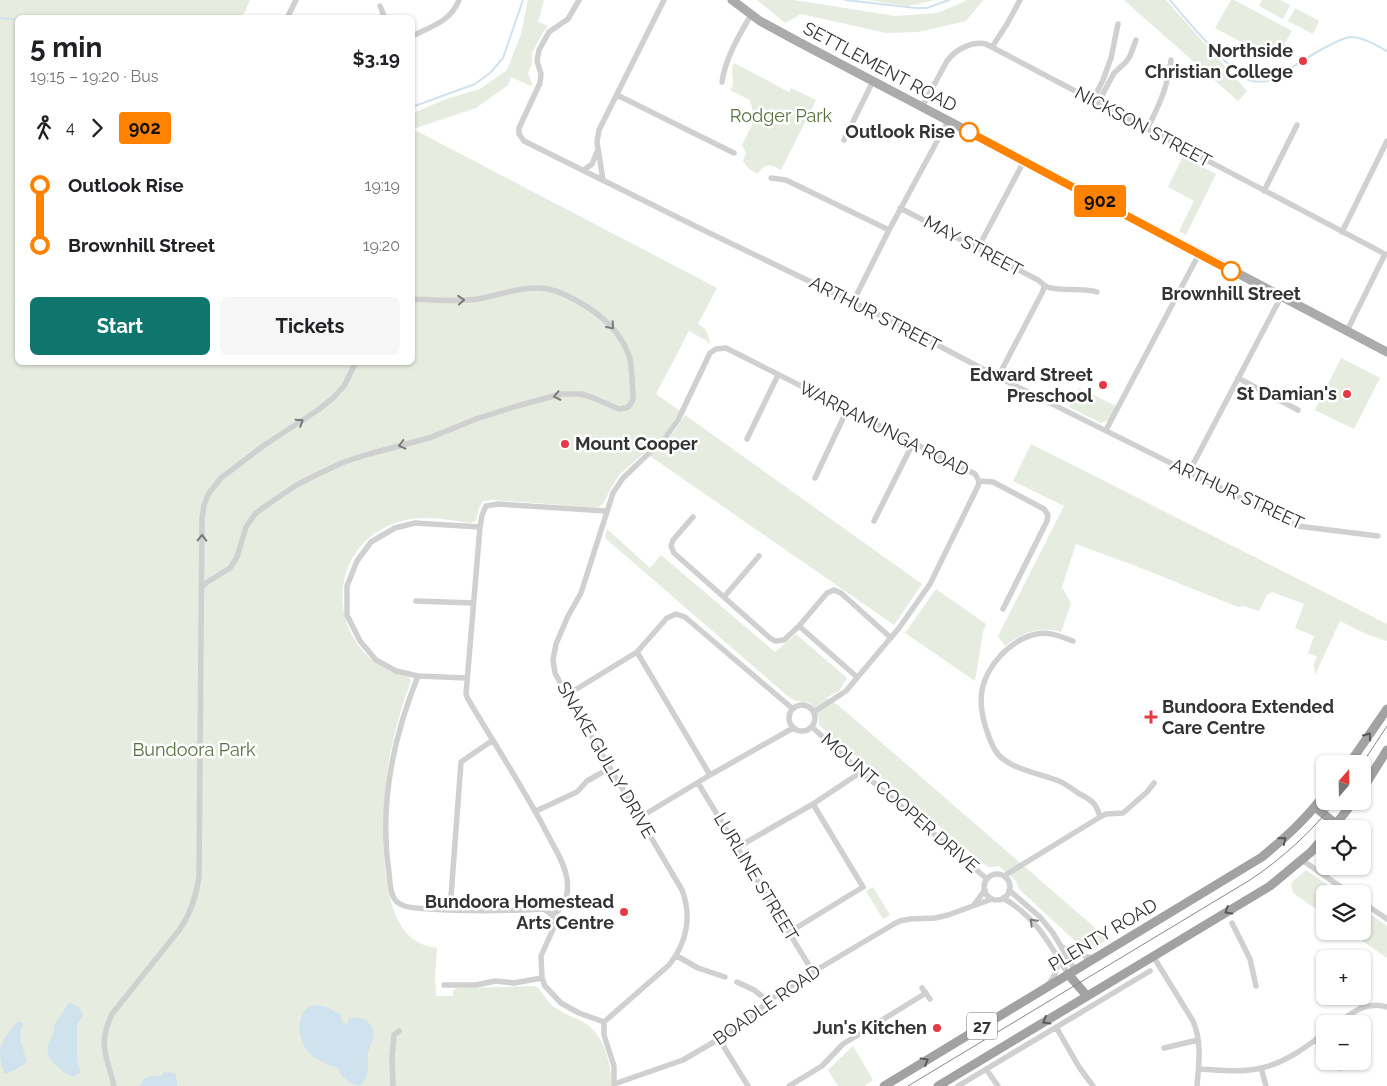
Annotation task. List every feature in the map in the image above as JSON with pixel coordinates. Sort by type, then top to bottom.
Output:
[{"type":"highway","points":[[1355,755],[1387,709]]},
{"type":"highway","points":[[1371,776],[1387,750]]},
{"type":"highway","points":[[1315,807],[1328,820]]},
{"type":"highway","name":"PLENTY ROAD","points":[[884,1086],[1262,857],[1289,836],[1315,807]]},
{"type":"highway","points":[[1339,820],[1347,810]]},
{"type":"highway","name":"27","points":[[938,1086],[1270,886],[1302,860],[1316,845]]},
{"type":"highway","points":[[1072,972],[1087,996]]},
{"type":"main road","name":"SETTLEMENT ROAD","points":[[732,0],[751,15],[781,33],[1387,352]]},
{"type":"street","points":[[288,15],[296,0]]},
{"type":"street","points":[[415,35],[440,24],[450,15],[459,0]]},
{"type":"street","name":"ARTHUR STREET","points":[[579,0],[571,16],[549,32],[539,50],[537,61],[541,74],[540,83],[520,124],[519,134],[524,141],[853,302],[1297,526],[1378,536]]},
{"type":"street","points":[[603,180],[597,138],[599,130],[664,0]]},
{"type":"street","points":[[992,47],[1020,0]]},
{"type":"street","points":[[380,6],[384,15]]},
{"type":"street","points":[[722,82],[723,73],[728,61],[751,15]]},
{"type":"street","points":[[1096,102],[1111,58],[1118,24]]},
{"type":"street","points":[[1096,102],[1114,73],[1130,56],[1136,40]]},
{"type":"street","name":"NICKSON STREET","points":[[922,108],[952,55],[973,43],[980,43],[992,47],[1386,255]]},
{"type":"street","points":[[1147,129],[1166,89],[1171,60]]},
{"type":"street","points":[[844,140],[873,81]]},
{"type":"street","points":[[617,95],[734,154]]},
{"type":"street","points":[[853,302],[900,208],[948,121]]},
{"type":"street","points":[[1264,190],[1297,125]]},
{"type":"street","points":[[1342,232],[1387,141]]},
{"type":"street","points":[[584,170],[594,161],[598,147]]},
{"type":"street","points":[[978,248],[1024,161]]},
{"type":"street","points":[[771,178],[786,180],[889,230]]},
{"type":"street","name":"MAY STREET","points":[[900,208],[1038,280],[1044,286]]},
{"type":"street","points":[[1106,430],[1199,254]]},
{"type":"street","points":[[1347,331],[1386,255]]},
{"type":"street","points":[[998,376],[1044,286],[1097,292]]},
{"type":"street","points":[[202,587],[230,568],[237,557],[249,521],[260,510],[295,486],[344,462],[429,438],[476,419],[561,394],[581,394],[619,409],[626,408],[633,399],[634,393],[629,358],[614,328],[600,315],[556,291],[535,287],[478,298],[450,301],[415,299]]},
{"type":"street","points":[[1189,472],[1281,297]]},
{"type":"street","name":"WARRAMUNGA ROAD","points":[[716,348],[726,348],[778,376],[975,474],[979,481],[993,482],[1044,509],[1048,514],[1047,521],[1003,609]]},
{"type":"street","name":"SNAKE GULLY DRIVE","points":[[604,1022],[677,956],[687,930],[688,911],[682,890],[572,705],[572,694],[562,686],[555,673],[553,660],[556,644],[568,616],[581,593],[613,493],[623,478],[665,438],[678,420],[710,354],[716,348]]},
{"type":"street","points":[[114,1086],[104,1048],[103,1037],[106,1025],[122,1000],[188,918],[196,896],[199,877],[202,519],[204,505],[213,486],[221,478],[263,446],[333,398],[344,386],[354,365]]},
{"type":"street","points":[[747,439],[778,376]]},
{"type":"street","points":[[1238,378],[1298,410]]},
{"type":"street","points":[[815,478],[847,410]]},
{"type":"street","points":[[874,521],[913,442]]},
{"type":"street","points":[[814,712],[846,691],[891,638],[930,584],[979,481]]},
{"type":"street","points":[[552,915],[560,910],[566,902],[567,878],[564,865],[536,811],[466,694],[480,527],[486,506],[498,504],[606,511]]},
{"type":"street","points":[[693,517],[671,543],[672,551],[770,638],[784,640],[799,626],[827,593],[834,590],[841,593],[891,638]]},
{"type":"street","points":[[467,678],[418,676],[396,671],[376,660],[360,642],[347,615],[347,586],[357,560],[371,542],[395,528],[415,523],[480,527]]},
{"type":"street","points":[[724,597],[760,556]]},
{"type":"street","points":[[416,600],[473,603]]},
{"type":"street","points":[[572,694],[574,690],[637,652],[667,618],[676,614],[685,617],[793,709]]},
{"type":"street","points":[[799,626],[858,677]]},
{"type":"street","points":[[1073,641],[1051,634],[1037,633],[1012,644],[992,665],[989,671],[980,699],[982,715],[988,734],[1001,759],[1061,782],[1092,801],[1097,807],[1100,817]]},
{"type":"street","points":[[637,652],[710,775]]},
{"type":"street","points":[[418,676],[407,703],[396,743],[388,784],[386,820],[388,866],[392,895],[398,904],[408,908],[450,910],[544,909],[552,915],[554,927],[541,956],[542,978],[545,986],[561,1003],[579,1013],[604,1022],[604,1035],[614,1066],[614,1085]]},
{"type":"street","points":[[804,705],[811,709],[814,712],[815,719],[812,727],[804,732],[793,728],[790,725],[789,716],[793,709],[804,705]]},
{"type":"street","name":"MOUNT COOPER DRIVE","points":[[812,727],[860,771],[987,879]]},
{"type":"street","points":[[640,818],[710,775],[793,728]]},
{"type":"street","points":[[450,910],[461,762],[493,740]]},
{"type":"street","points":[[536,811],[577,792],[587,781],[610,768]]},
{"type":"street","points":[[738,847],[813,804],[860,771]]},
{"type":"street","name":"LURLINE STREET","points":[[698,783],[813,972]]},
{"type":"street","points":[[1005,877],[1100,817],[1106,814],[1123,813],[1147,792],[1154,783]]},
{"type":"street","points":[[789,931],[863,888],[813,804]]},
{"type":"street","points":[[1302,860],[1339,885]]},
{"type":"street","points":[[994,875],[1005,877],[1009,883],[1008,894],[999,900],[988,897],[984,886],[987,879],[994,875]]},
{"type":"street","points":[[974,905],[985,890]]},
{"type":"street","points":[[1009,890],[1040,917],[1060,946],[1072,972]]},
{"type":"street","points":[[1003,898],[1035,922],[1055,953],[1072,972]]},
{"type":"street","name":"BOADLE ROAD","points":[[614,1085],[683,1060],[747,1022],[768,1000],[900,921],[948,915],[992,899]]},
{"type":"street","points":[[1371,908],[1387,919]]},
{"type":"street","points":[[1232,923],[1250,959],[1256,986]]},
{"type":"street","points":[[1060,946],[1073,953],[1096,958]]},
{"type":"street","points":[[1045,988],[1056,971],[1055,953]]},
{"type":"street","points":[[677,956],[698,968],[725,977]]},
{"type":"street","points":[[1153,956],[1193,1021],[1200,1055],[1197,1086]]},
{"type":"street","points":[[1133,981],[1135,966]]},
{"type":"street","points":[[958,1086],[1150,971]]},
{"type":"street","points":[[444,985],[476,985],[495,981],[514,983],[542,978]]},
{"type":"street","points":[[737,982],[754,990],[768,1000]]},
{"type":"street","points":[[789,1086],[822,1066],[843,1044],[924,990],[930,1000]]},
{"type":"street","points":[[1349,1015],[1354,1011],[1374,1005],[1387,1007]]},
{"type":"street","points":[[1056,1027],[1079,1067],[1093,1086]]},
{"type":"street","points":[[393,1086],[392,1058],[394,1035],[399,1031]]},
{"type":"street","points":[[719,1039],[748,1086]]},
{"type":"street","points":[[1199,1068],[1233,1071],[1261,1068],[1303,1049],[1316,1039]]},
{"type":"street","points":[[1164,1048],[1198,1040]]},
{"type":"street","points":[[1261,1068],[1266,1086]]},
{"type":"street","points":[[986,1069],[998,1086]]},
{"type":"green space","name":"Bundoora Park","points":[[0,0],[250,0],[242,15],[15,15],[15,365],[415,365],[415,130],[717,288],[698,324],[705,329],[710,341],[708,344],[707,341],[689,331],[656,394],[680,411],[669,429],[660,439],[619,475],[603,504],[599,507],[589,507],[493,500],[483,501],[476,521],[470,523],[425,518],[398,522],[372,535],[354,555],[345,578],[343,603],[348,627],[361,649],[382,667],[409,677],[411,681],[394,736],[387,774],[383,826],[384,854],[387,882],[393,907],[402,927],[416,941],[426,946],[437,948],[436,996],[453,996],[453,991],[456,988],[535,986],[553,1006],[592,1028],[606,1051],[611,1086],[0,1086]]},
{"type":"green space","name":"Bundoora Park","points":[[528,0],[544,0],[537,21],[548,26],[532,53],[532,63],[528,73],[531,86],[511,77],[508,85],[476,108],[415,128],[415,112],[446,99],[480,89],[507,70],[521,34]]},
{"type":"green space","points":[[757,0],[794,0],[895,16],[937,13],[966,0],[983,0],[966,21],[918,32],[886,33],[801,14],[785,23]]},
{"type":"green space","points":[[868,0],[936,0],[908,6]]},
{"type":"green space","points":[[1124,0],[1166,0],[1247,91],[1238,101]]},
{"type":"green space","points":[[1231,0],[1292,31],[1275,60],[1215,28]]},
{"type":"green space","points":[[1262,0],[1280,0],[1290,5],[1283,19],[1259,6]]},
{"type":"green space","points":[[1295,8],[1319,21],[1313,34],[1288,21]]},
{"type":"green space","name":"Rodger Park","points":[[734,63],[789,92],[791,88],[816,100],[781,170],[766,166],[758,174],[749,169],[743,161],[746,153],[742,145],[755,119],[750,100],[730,90],[733,83],[732,70]]},
{"type":"green space","points":[[1183,156],[1216,174],[1186,235],[1179,231],[1194,201],[1168,187]]},
{"type":"green space","name":"St Damian's","points":[[1341,358],[1380,378],[1354,429],[1315,410]]},
{"type":"green space","points":[[1079,388],[1116,406],[1109,420],[1101,423],[1069,407]]},
{"type":"green space","points":[[685,415],[922,584],[894,625],[650,456],[669,437]]},
{"type":"green space","points":[[1031,444],[1387,624],[1387,641],[1366,634],[1340,621],[1315,675],[1314,664],[1317,657],[1308,653],[1314,636],[1295,628],[1304,604],[1272,592],[1267,595],[1259,611],[1244,606],[1238,607],[1076,544],[1062,587],[1071,603],[1061,632],[1038,630],[1018,637],[1005,646],[998,636],[1064,506],[1013,481]]},
{"type":"green space","points":[[607,529],[650,568],[661,555],[775,652],[796,634],[847,678],[839,691],[826,698],[838,705],[1108,939],[1087,952],[1019,889],[1016,881],[999,866],[988,867],[819,725],[819,717],[810,703],[790,698],[605,538]]},
{"type":"green space","points":[[936,589],[986,624],[975,681],[905,633]]},
{"type":"green space","points":[[1306,870],[1328,885],[1316,885],[1316,909],[1293,893],[1291,883]]},
{"type":"green space","points":[[873,887],[890,915],[883,919],[866,891]]},
{"type":"green space","points":[[1371,915],[1387,926],[1387,958],[1361,940],[1371,940]]},
{"type":"green space","points":[[853,1046],[873,1080],[864,1086],[838,1086],[828,1070]]},
{"type":"water","points":[[69,1003],[78,1007],[83,1015],[77,1025],[77,1060],[81,1072],[73,1077],[64,1072],[51,1060],[47,1050],[54,1026]]},
{"type":"water","points":[[315,1005],[327,1007],[340,1014],[345,1024],[348,1023],[348,1019],[357,1017],[371,1025],[374,1037],[368,1053],[367,1075],[359,1086],[346,1080],[338,1068],[310,1054],[303,1044],[300,1031],[301,1018],[308,1008]]},
{"type":"water","points":[[19,1021],[23,1023],[20,1034],[27,1062],[5,1074],[1,1062],[0,1049],[8,1034]]},
{"type":"water","points":[[164,1072],[175,1073],[177,1086],[139,1086],[146,1078],[161,1076]]},
{"type":"waterway","points":[[415,106],[475,84],[490,73],[503,58],[523,0]]},
{"type":"waterway","points":[[845,0],[916,8],[927,8],[949,0]]},
{"type":"waterway","points":[[1170,0],[1196,31],[1236,72],[1252,81],[1272,80],[1323,48],[1351,37],[1365,40],[1387,51]]},
{"type":"waterway","points":[[0,18],[15,20]]},
{"type":"tram line","points":[[1368,755],[1387,726]]},
{"type":"tram line","points":[[908,1086],[1250,880],[1296,844],[1328,810]]},
{"type":"bus line","name":"902","points":[[969,132],[1231,271]]},
{"type":"place","name":"Northside Christian College","points":[[1303,61]]},
{"type":"place","name":"Outlook Rise","points":[[969,132]]},
{"type":"place","name":"Brownhill Street","points":[[1231,271]]},
{"type":"place","name":"Edward Street Preschool","points":[[1103,385]]},
{"type":"place","name":"St Damian's","points":[[1347,394]]},
{"type":"place","name":"Mount Cooper","points":[[565,444]]},
{"type":"place","name":"Bundoora Extended Care Centre","points":[[1151,717]]},
{"type":"place","name":"Bundoora Homestead Arts Centre","points":[[624,912]]},
{"type":"place","name":"Jun's Kitchen","points":[[937,1028]]}]
